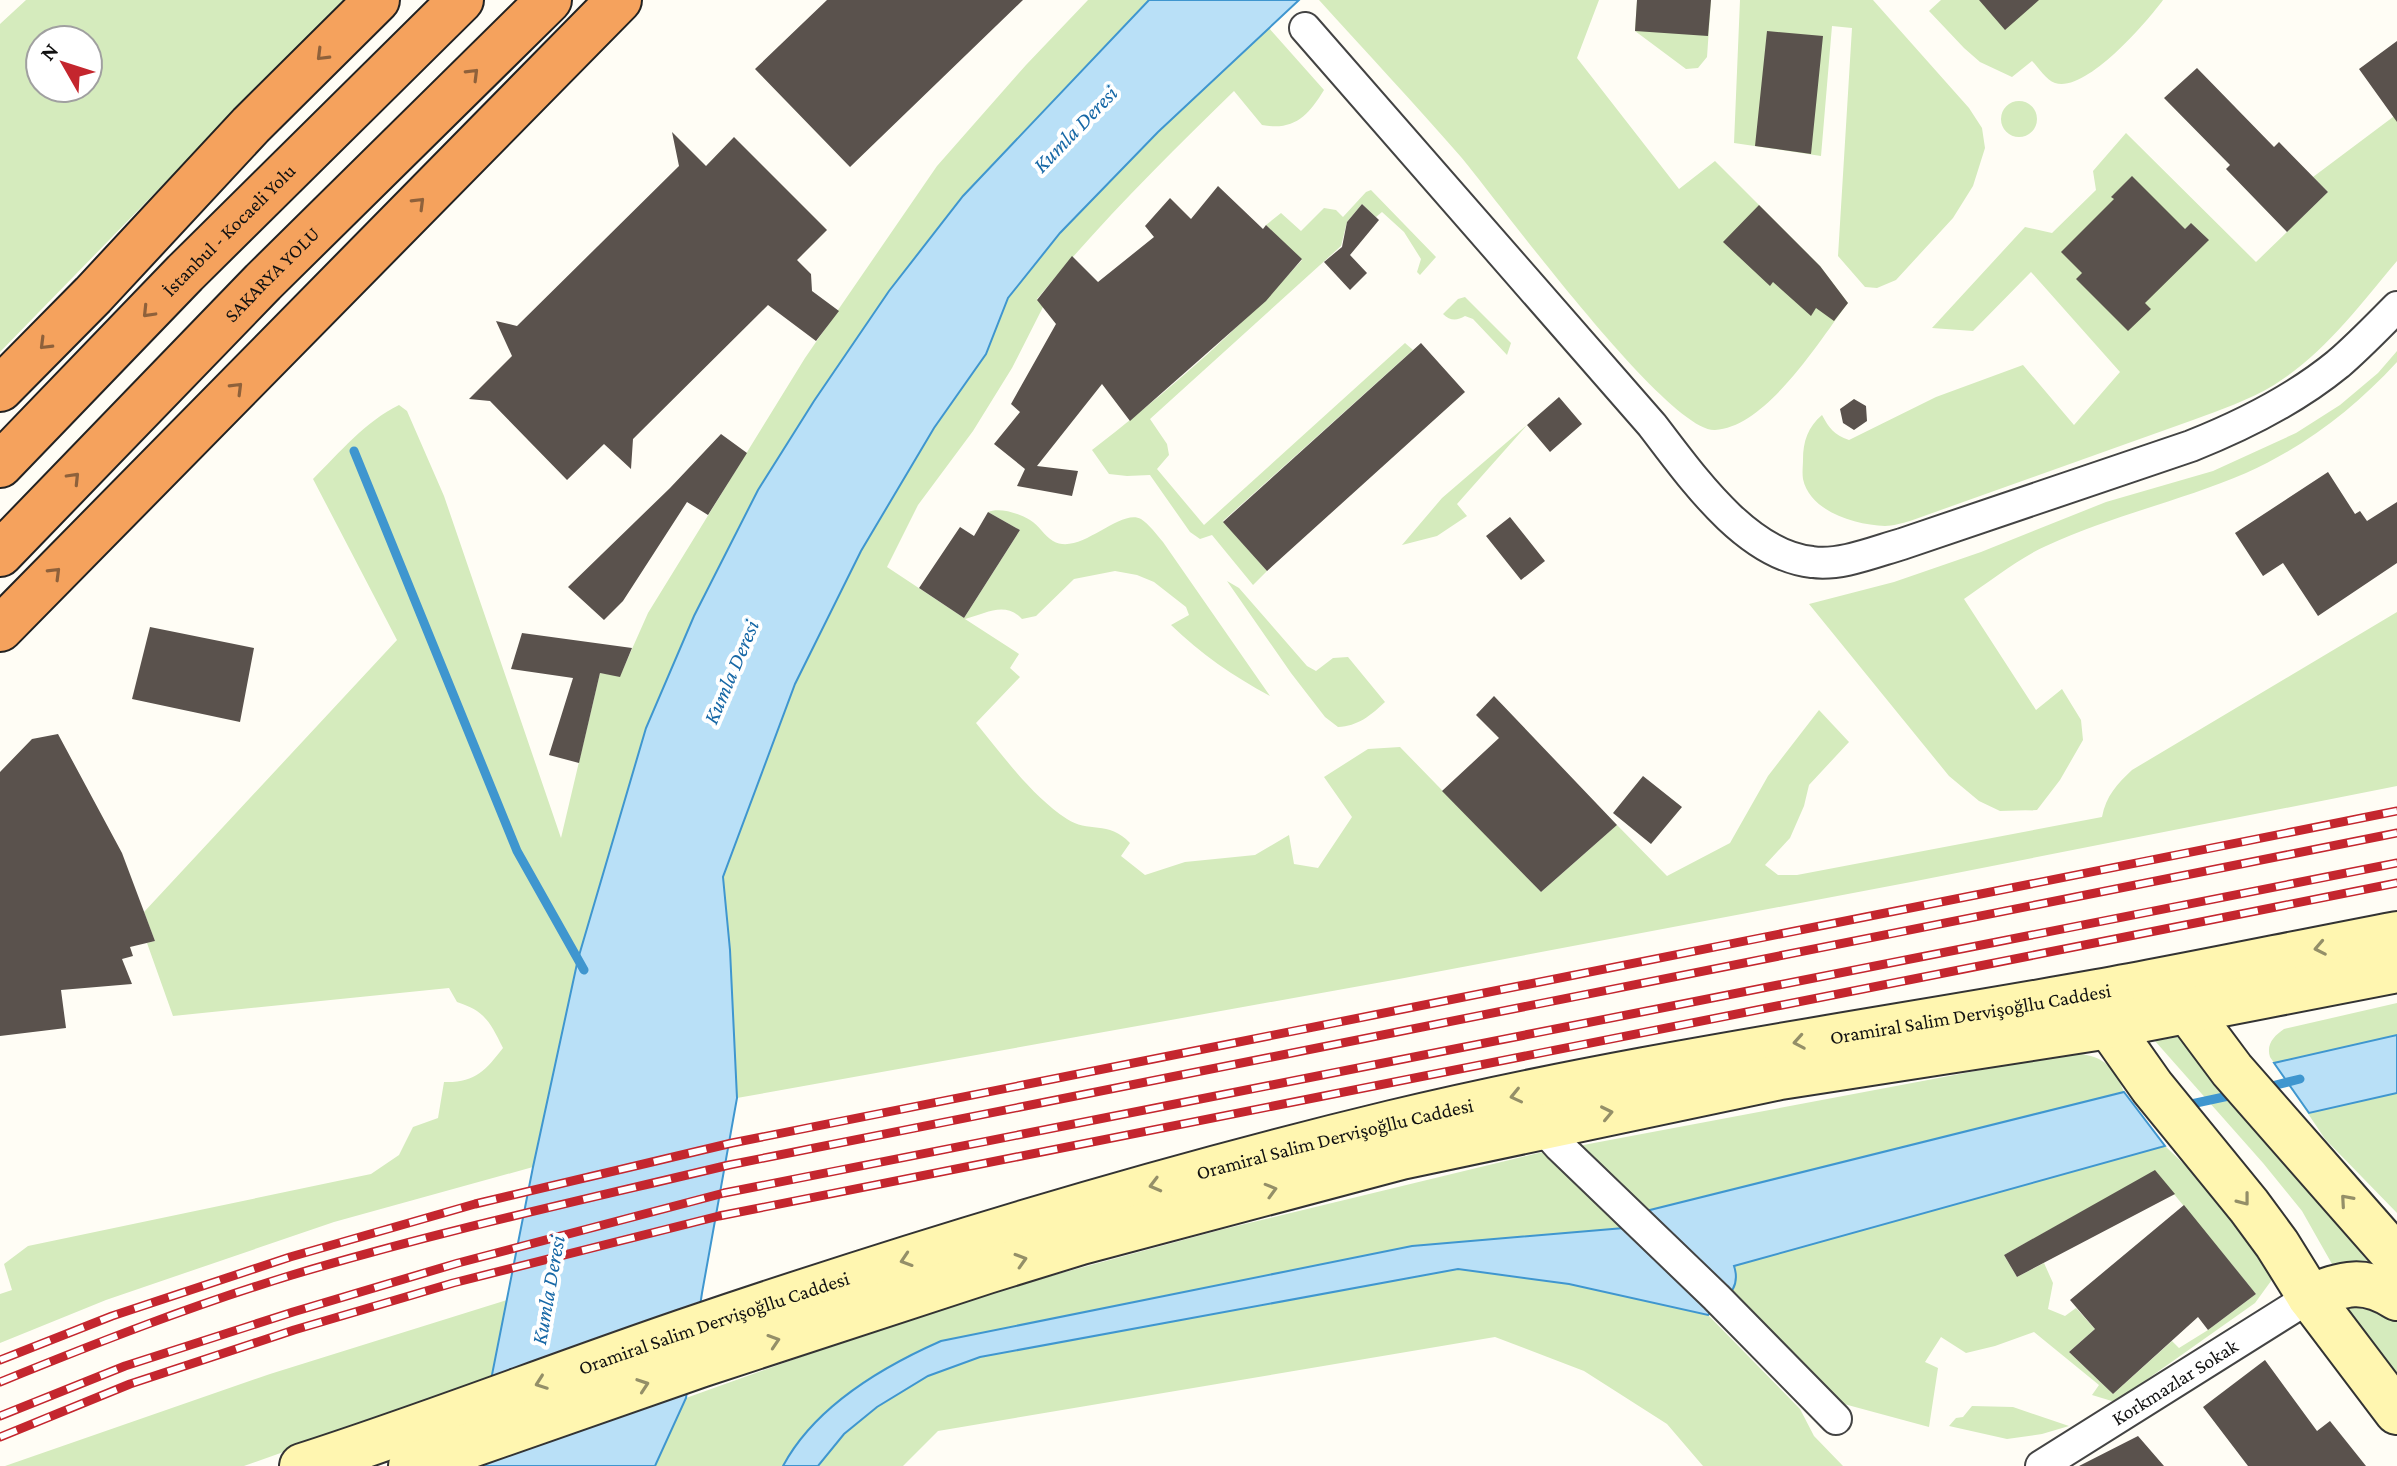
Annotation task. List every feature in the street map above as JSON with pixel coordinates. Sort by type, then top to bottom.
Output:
[{"type":"highway","points":[[0,389],[93,295],[251,125],[377,0]]},
{"type":"highway","points":[[185,273],[423,0]]},
{"type":"highway","name":"İstanbul - Kocaeli Yolu","points":[[0,465],[185,273],[461,0]]},
{"type":"highway","name":"SAKARYA YOLU","points":[[0,554],[263,282],[549,0]]},
{"type":"highway","points":[[263,282],[616,0]]},
{"type":"highway","points":[[0,629],[616,0]]},
{"type":"main road","name":"Oramiral Salim Dervişoğllu Caddesi","points":[[302,1466],[697,1347],[1355,1168],[1550,1136],[1780,1077],[2179,994],[2397,934]]},
{"type":"main road","name":"Oramiral Salim Dervişoğllu Caddesi","points":[[2179,994],[2272,995],[2397,970]]},
{"type":"main road","points":[[2179,994],[2283,1128],[2397,1258]]},
{"type":"main road","points":[[2241,1075],[2250,1021],[2272,995]]},
{"type":"main road","name":"Oramiral Salim Dervişoğllu Caddesi","points":[[411,1466],[697,1347],[1015,1225],[1137,1190],[1394,1122],[1553,1087],[1789,1043],[2103,1009]]},
{"type":"main road","points":[[2103,1009],[2152,1087],[2277,1244],[2310,1297],[2397,1412]]},
{"type":"main road","points":[[2310,1297],[2333,1287],[2366,1284],[2384,1289],[2397,1298]]},
{"type":"street","points":[[1305,28],[1652,425],[1728,518],[1783,555],[1812,562],[1859,556],[2229,431],[2303,390],[2339,363],[2397,307]]},
{"type":"street","points":[[1550,1136],[1706,1286],[1836,1419]]},
{"type":"street","name":"Korkmazlar Sokak","points":[[2041,1466],[2310,1297]]},
{"type":"green space","points":[[26,0],[343,0],[0,352],[0,24]]},
{"type":"green space","points":[[1088,0],[1149,0],[963,196],[646,728],[578,959],[533,1167],[334,1222],[106,1300],[0,1343],[0,1294],[12,1290],[4,1264],[28,1246],[371,1174],[399,1155],[413,1127],[438,1118],[444,1082],[472,1078],[491,1063],[503,1048],[486,1019],[474,1009],[457,1002],[449,988],[173,1016],[147,943],[155,941],[144,912],[397,640],[313,479],[375,420],[399,405],[407,411],[444,496],[561,838],[600,673],[620,676],[648,613],[805,358],[937,166]]},
{"type":"green space","points":[[1319,0],[1599,0],[1577,58],[1679,189],[1715,161],[1820,266],[1848,303],[1790,380],[1754,414],[1734,425],[1715,430],[1692,421],[1623,356],[1461,157]]},
{"type":"green space","points":[[1637,0],[1711,0],[1707,57],[1698,68],[1686,69],[1635,31]]},
{"type":"green space","points":[[1740,0],[1873,0],[1969,108],[1982,128],[1985,148],[1973,186],[1953,218],[1896,280],[1877,288],[1865,287],[1838,256],[1852,28],[1832,26],[1821,156],[1734,143]]},
{"type":"green space","points":[[1941,0],[2163,0],[2114,54],[2098,67],[2068,83],[2055,83],[2032,61],[2012,77],[1980,62],[1929,11]]},
{"type":"green space","points":[[1269,28],[1324,90],[1318,99],[1299,120],[1283,126],[1262,125],[1234,91],[1108,218],[1037,299],[1043,307],[1012,368],[973,431],[918,505],[887,567],[964,618],[1020,530],[988,512],[1003,510],[1020,515],[1033,522],[1053,541],[1064,544],[1075,543],[1132,517],[1141,519],[1156,533],[1270,696],[1218,664],[1182,636],[1171,625],[1189,615],[1186,607],[1154,582],[1137,575],[1115,571],[1074,579],[1036,616],[1022,619],[1002,610],[965,619],[1019,654],[1010,668],[1020,677],[976,723],[1018,775],[1054,809],[1075,823],[1106,829],[1130,843],[1121,856],[1145,875],[1185,862],[1255,855],[1289,835],[1294,864],[1318,868],[1352,817],[1324,777],[1368,749],[1400,747],[1541,892],[1617,825],[1667,876],[1730,843],[1768,776],[1819,710],[1849,742],[1809,785],[1790,838],[1765,865],[1778,875],[1797,875],[2102,817],[2113,791],[2132,770],[2397,612],[2397,786],[1399,979],[737,1098],[723,877],[795,684],[861,551],[934,428],[986,354],[1008,298],[1060,233],[1158,132]]},
{"type":"green space","points":[[2019,101],[2032,106],[2037,119],[2032,132],[2019,137],[2006,132],[2001,119],[2006,106]]},
{"type":"green space","points":[[2397,114],[2397,261],[2325,344],[2274,385],[2214,412],[1898,524],[1873,525],[1848,519],[1824,508],[1807,490],[1803,477],[1804,447],[1807,435],[1822,415],[1832,430],[1849,440],[1936,397],[2023,365],[2074,425],[2120,372],[2031,272],[1973,331],[1932,328],[2025,227],[2052,233],[2096,190],[2093,171],[2126,133],[2256,262],[2328,192],[2313,177]]},
{"type":"green space","points":[[1371,190],[1436,257],[1420,275],[1417,272],[1421,259],[1404,232],[1382,212],[1376,217],[1362,204],[1347,222],[1341,246],[1150,419],[1167,444],[1169,455],[1157,469],[1204,525],[1405,343],[1413,350],[1223,521],[1267,571],[1253,585],[1212,535],[1200,539],[1190,532],[1150,475],[1109,474],[1092,450],[1202,360],[1302,260],[1266,225],[1281,213],[1301,231],[1324,208],[1336,210],[1343,217]]},
{"type":"green space","points":[[1465,297],[1511,343],[1507,355],[1473,319],[1465,316],[1454,320],[1443,314],[1458,299]]},
{"type":"green space","points":[[2397,351],[2397,362],[2363,396],[2288,451],[2221,483],[2046,546],[1964,599],[2036,710],[2062,689],[2081,720],[2083,740],[2060,780],[2037,810],[2000,811],[1979,801],[1949,776],[1809,604],[1894,582],[1981,552],[2106,502],[2213,471],[2296,433],[2340,405],[2378,373]]},
{"type":"green space","points":[[1527,425],[1457,504],[1467,516],[1437,536],[1402,545],[1442,498]]},
{"type":"green space","points":[[1227,581],[1239,588],[1307,666],[1316,671],[1333,658],[1348,657],[1385,702],[1352,725],[1338,727],[1325,717],[1291,673]]},
{"type":"green space","points":[[2397,1003],[2397,1213],[2325,1139],[2270,1057],[2269,1048],[2284,1029]]},
{"type":"green space","points":[[2183,1036],[2369,1263],[2332,1264],[2302,1211],[2155,1041]]},
{"type":"green space","points":[[2071,1053],[2091,1056],[2105,1063],[2124,1092],[1650,1210],[1578,1146]]},
{"type":"green space","points":[[2165,1146],[2252,1229],[2270,1262],[2271,1281],[2255,1303],[2115,1402],[2092,1395],[2099,1385],[2034,1332],[1966,1353],[1941,1337],[1925,1362],[1938,1368],[1929,1427],[1844,1404],[1712,1272]],"holes":[[[2155,1171],[2256,1294],[2179,1348],[2172,1341],[2113,1394],[2069,1352],[2095,1329],[2076,1308],[2065,1316],[2048,1309],[2053,1283],[2044,1263],[2017,1277],[2004,1255]]]},
{"type":"green space","points":[[1543,1152],[1624,1228],[1412,1246],[941,1341],[873,1376],[831,1407],[797,1444],[783,1466],[655,1466],[686,1398],[951,1303],[1220,1230]]},
{"type":"green space","points":[[1458,1269],[1569,1284],[1708,1315],[1800,1409],[1814,1436],[1843,1466],[1703,1466],[1667,1424],[1584,1371],[1495,1337],[938,1431],[903,1466],[818,1466],[844,1434],[877,1407],[928,1376],[980,1357]]},
{"type":"green space","points":[[507,1300],[491,1378],[244,1466],[5,1466],[270,1374]]},
{"type":"green space","points":[[2354,1302],[2397,1313],[2397,1382],[2345,1313]]},
{"type":"green space","points":[[1972,1406],[2013,1407],[2069,1426],[2007,1439],[1949,1426]]},
{"type":"water","name":"Kumla Deresi","points":[[1149,0],[1299,0],[1158,132],[1060,233],[1008,298],[986,354],[934,428],[861,551],[795,684],[723,877],[737,1098],[686,1398],[655,1466],[474,1466],[578,959],[646,728],[694,616],[758,490],[889,291],[963,196]]},
{"type":"water","points":[[2397,1035],[2397,1093],[2309,1113],[2274,1063]]},
{"type":"water","points":[[2124,1092],[2165,1146],[1734,1266],[1734,1288],[1708,1315],[1569,1284],[1458,1269],[980,1357],[928,1376],[877,1407],[844,1434],[818,1466],[783,1466],[797,1444],[831,1407],[874,1376],[941,1341],[1412,1246],[1624,1228],[1650,1210]]},
{"type":"building","points":[[827,0],[1023,0],[850,167],[755,69]]},
{"type":"building","points":[[1637,0],[1711,0],[1708,36],[1635,31]]},
{"type":"building","points":[[1979,0],[2039,0],[2005,30]]},
{"type":"building","points":[[1767,31],[1823,36],[1811,154],[1755,146]]},
{"type":"building","points":[[2397,41],[2397,122],[2359,69]]},
{"type":"building","points":[[2197,68],[2274,147],[2279,142],[2328,192],[2287,232],[2226,169],[2230,165],[2164,98]]},
{"type":"building","points":[[672,132],[706,166],[734,137],[827,230],[797,260],[811,274],[812,291],[839,311],[816,341],[768,305],[633,439],[631,469],[604,444],[567,480],[490,401],[469,399],[512,356],[496,321],[517,326],[679,166]]},
{"type":"building","points":[[2132,176],[2185,229],[2191,223],[2209,240],[2145,303],[2151,309],[2128,331],[2076,279],[2082,273],[2061,252],[2114,199],[2111,197]]},
{"type":"building","points":[[1218,186],[1263,229],[1266,225],[1302,259],[1266,301],[1130,421],[1102,384],[1037,466],[1078,471],[1072,496],[1017,486],[1025,469],[994,444],[1020,412],[1011,404],[1056,324],[1037,300],[1072,256],[1098,282],[1154,237],[1145,226],[1170,198],[1191,219]]},
{"type":"building","points":[[1362,204],[1379,220],[1350,255],[1367,273],[1350,290],[1324,262],[1342,247],[1347,222]]},
{"type":"building","points":[[1759,205],[1820,266],[1848,303],[1834,321],[1816,308],[1811,316],[1773,282],[1770,286],[1723,242]]},
{"type":"building","points":[[1421,343],[1465,392],[1267,571],[1223,522]]},
{"type":"building","points":[[1559,397],[1582,424],[1550,452],[1527,425]]},
{"type":"building","points":[[1854,399],[1866,406],[1867,421],[1854,430],[1843,423],[1840,409]]},
{"type":"building","points":[[721,434],[747,453],[708,515],[687,502],[623,601],[604,620],[568,587]]},
{"type":"building","points":[[2328,472],[2355,514],[2360,511],[2367,521],[2397,502],[2397,563],[2318,616],[2283,563],[2263,576],[2235,533]]},
{"type":"building","points":[[988,512],[1020,530],[964,618],[919,588],[960,527],[974,536]]},
{"type":"building","points":[[1510,517],[1545,561],[1521,580],[1486,536]]},
{"type":"building","points":[[150,627],[254,648],[240,722],[132,699]]},
{"type":"building","points":[[522,633],[632,648],[620,677],[600,673],[579,763],[549,755],[573,678],[511,669]]},
{"type":"building","points":[[1494,696],[1617,825],[1541,892],[1442,791],[1499,738],[1476,715]]},
{"type":"building","points":[[58,734],[122,853],[155,941],[130,947],[133,956],[122,959],[132,984],[61,990],[66,1028],[0,1036],[0,772],[32,739]]},
{"type":"building","points":[[1643,776],[1682,807],[1651,844],[1613,813]]},
{"type":"building","points":[[2155,1170],[2175,1194],[2017,1277],[2004,1255]]},
{"type":"building","points":[[2184,1205],[2256,1294],[2208,1330],[2198,1317],[2113,1394],[2069,1352],[2095,1329],[2070,1300]]},
{"type":"building","points":[[2265,1360],[2317,1431],[2330,1421],[2366,1466],[2248,1466],[2203,1407]]},
{"type":"building","points":[[2138,1436],[2164,1466],[2079,1466]]},
{"type":"waterway","points":[[354,451],[517,851],[584,970]]},
{"type":"waterway","points":[[2264,1088],[2300,1079]]},
{"type":"waterway","points":[[2182,1106],[2238,1094]]},
{"type":"railway","points":[[0,1360],[112,1316],[290,1257],[475,1204],[732,1143],[2397,811]]},
{"type":"railway","points":[[0,1382],[145,1325],[292,1275],[455,1231],[729,1165],[2397,833]]},
{"type":"railway","points":[[0,1416],[125,1366],[293,1312],[458,1263],[724,1193],[2397,863]]},
{"type":"railway","points":[[0,1437],[130,1384],[294,1330],[453,1283],[719,1216],[2397,883]]}]
